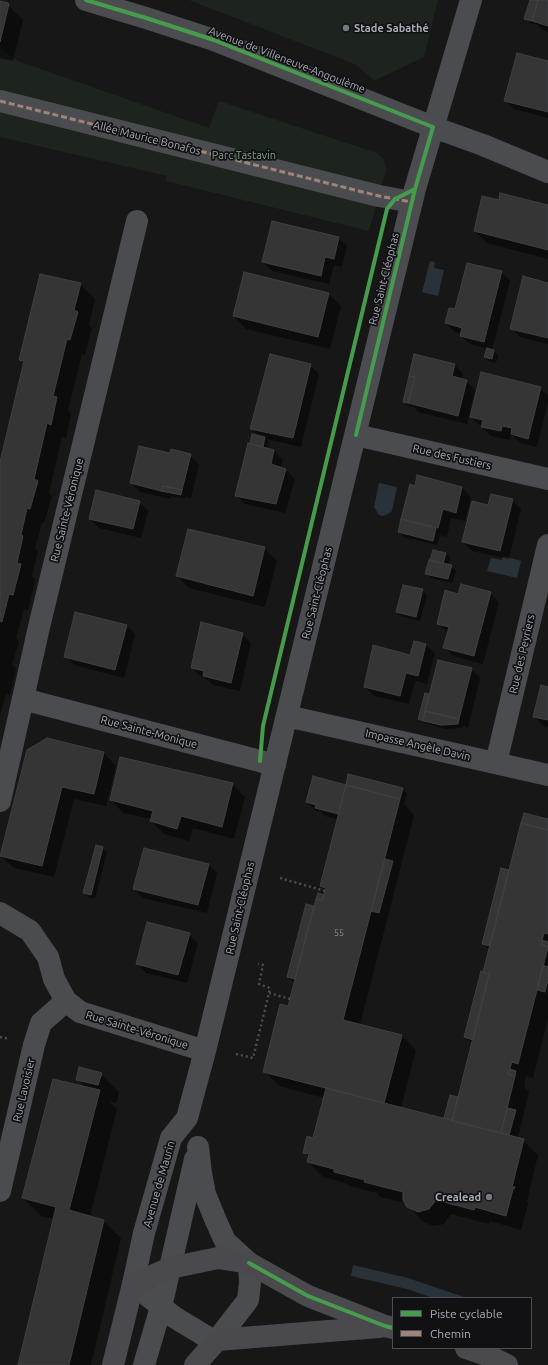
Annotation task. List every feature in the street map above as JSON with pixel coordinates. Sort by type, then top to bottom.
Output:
[{"type":"street","name":"Avenue de Villeneuve-Angoulème","points":[[86,0],[214,40],[548,172]]},
{"type":"street","name":"Rue Saint-Cléophas","points":[[187,1118],[205,1051],[412,202],[471,0]]},
{"type":"street","name":"Allée Maurice Bonafos","points":[[0,101],[379,196],[412,202]]},
{"type":"street","name":"Rue Sainte-Véronique","points":[[0,801],[42,611],[136,221]]},
{"type":"street","name":"Rue des Fustiers","points":[[356,435],[548,479]]},
{"type":"street","name":"Rue des Peyriers","points":[[496,763],[548,545]]},
{"type":"street","name":"Rue Sainte-Monique","points":[[23,699],[275,765]]},
{"type":"street","name":"Impasse Angèle Davin","points":[[287,716],[548,775]]},
{"type":"street","name":"Rue Sainte-Véronique","points":[[0,913],[30,931],[48,957],[54,979],[66,1001],[80,1012],[205,1051]]},
{"type":"street","name":"Rue Lavoisier","points":[[0,1191],[34,1045],[41,1023],[66,1001]]},
{"type":"street","points":[[187,1118],[198,1146],[205,1194],[225,1241],[250,1263],[308,1296],[389,1327]]},
{"type":"street","name":"Avenue de Maurin","points":[[113,1365],[144,1233],[171,1138],[187,1118]]},
{"type":"street","points":[[144,1365],[161,1307],[198,1146]]},
{"type":"street","points":[[250,1263],[218,1258],[170,1268],[133,1284],[174,1317],[207,1337],[218,1340],[389,1327]]},
{"type":"street","points":[[195,1365],[218,1340],[248,1300],[250,1263]]},
{"type":"street","points":[[469,1349],[484,1354],[507,1365]]},
{"type":"path","points":[[280,878],[325,891]]},
{"type":"path","points":[[236,1054],[253,1058],[270,988],[259,984],[263,965],[258,964]]},
{"type":"path","points":[[269,992],[290,999]]},
{"type":"green space","name":"Stade Sabathé","points":[[189,0],[438,0],[424,57],[374,81],[357,65]]},
{"type":"green space","name":"Parc Tastavin","points":[[0,48],[18,61],[209,128],[219,101],[377,153],[384,160],[386,171],[369,231],[166,181],[167,176],[0,137]]},
{"type":"shaded area","points":[[430,261],[435,262],[434,268],[444,270],[438,296],[422,292]]},
{"type":"shaded area","points":[[379,483],[397,487],[392,511],[382,516],[379,515],[374,507]]},
{"type":"shaded area","points":[[503,556],[521,561],[517,578],[487,571],[491,558],[502,560]]},
{"type":"shaded area","points":[[353,1265],[408,1278],[464,1297],[430,1297],[407,1289],[351,1276]]},
{"type":"building","points":[[530,0],[538,0],[532,21],[524,19]]},
{"type":"building","points":[[538,0],[548,0],[548,26],[532,21]]},
{"type":"building","points":[[0,1],[9,4],[0,42]]},
{"type":"building","points":[[517,53],[548,61],[548,112],[504,101]]},
{"type":"building","points":[[500,193],[548,205],[548,250],[474,231],[482,196],[499,200]]},
{"type":"building","points":[[272,221],[339,237],[334,259],[325,257],[321,276],[262,262]]},
{"type":"building","points":[[467,263],[502,271],[484,342],[460,336],[462,328],[445,323],[449,308],[455,309]]},
{"type":"building","points":[[244,272],[329,293],[318,337],[233,316]]},
{"type":"building","points":[[40,274],[81,283],[74,310],[78,312],[70,340],[67,339],[53,396],[57,397],[51,425],[47,423],[34,479],[38,481],[30,509],[27,508],[17,563],[21,564],[13,595],[9,594],[2,622],[0,621],[0,462],[24,361],[19,360]]},
{"type":"building","points":[[523,276],[548,283],[548,338],[510,329]]},
{"type":"building","points":[[487,348],[494,350],[492,359],[484,357]]},
{"type":"building","points":[[270,354],[311,364],[293,438],[250,429]]},
{"type":"building","points":[[414,354],[455,364],[452,376],[467,380],[458,416],[408,403],[415,377],[409,376]]},
{"type":"building","points":[[481,372],[541,387],[528,439],[511,434],[512,428],[502,426],[501,431],[481,427],[483,420],[470,417]]},
{"type":"building","points":[[409,376],[415,377],[408,403],[403,402]]},
{"type":"building","points":[[252,434],[265,437],[263,447],[250,444]]},
{"type":"building","points":[[248,443],[274,450],[271,464],[286,469],[276,504],[235,496]]},
{"type":"building","points":[[139,446],[170,453],[171,449],[191,454],[182,490],[163,486],[161,491],[130,483]]},
{"type":"building","points":[[417,475],[462,487],[456,513],[443,509],[438,528],[401,519],[410,484],[415,486]]},
{"type":"building","points":[[163,486],[182,490],[181,495],[161,491]]},
{"type":"building","points":[[96,490],[140,501],[133,529],[89,519]]},
{"type":"building","points":[[491,494],[513,499],[500,551],[462,542],[472,501],[488,505]]},
{"type":"building","points":[[401,519],[436,528],[433,541],[398,532]]},
{"type":"building","points":[[188,529],[265,547],[253,596],[176,576]]},
{"type":"building","points":[[433,550],[446,553],[443,564],[430,560]]},
{"type":"building","points":[[429,560],[452,565],[448,579],[425,574]]},
{"type":"building","points":[[461,584],[491,592],[474,656],[443,648],[449,627],[437,624],[445,590],[458,594]]},
{"type":"building","points":[[403,585],[423,589],[416,617],[396,612]]},
{"type":"building","points":[[75,612],[127,625],[115,670],[64,657]]},
{"type":"building","points":[[201,622],[243,633],[231,683],[203,676],[204,671],[191,668]]},
{"type":"building","points":[[414,641],[426,644],[418,676],[406,673],[400,696],[364,687],[373,645],[410,655]]},
{"type":"building","points":[[438,660],[472,668],[459,719],[425,711]]},
{"type":"building","points":[[541,685],[548,687],[548,720],[533,717]]},
{"type":"building","points":[[425,693],[429,694],[423,721],[418,719]]},
{"type":"building","points":[[425,711],[459,719],[458,724],[441,725],[423,721]]},
{"type":"building","points":[[47,738],[104,752],[94,794],[62,787],[42,866],[0,856],[27,750]]},
{"type":"building","points":[[120,757],[233,783],[222,827],[181,816],[177,829],[150,821],[153,811],[110,800]]},
{"type":"building","points":[[348,774],[403,788],[400,799],[346,785]]},
{"type":"building","points":[[313,776],[346,785],[338,814],[315,808],[316,805],[306,802]]},
{"type":"building","points":[[346,785],[400,799],[343,1020],[402,1035],[384,1103],[263,1072],[280,1004],[288,1006],[316,899],[322,901],[324,895],[326,888],[320,886]]},
{"type":"building","points":[[524,813],[548,819],[548,830],[521,823]]},
{"type":"building","points":[[521,823],[548,830],[548,934],[544,933],[541,945],[548,947],[518,1064],[512,1062],[508,1074],[515,1076],[501,1133],[452,1121],[489,974],[483,972]]},
{"type":"building","points":[[96,845],[103,847],[91,895],[83,893]]},
{"type":"building","points":[[144,848],[209,864],[198,905],[133,889]]},
{"type":"building","points":[[385,859],[393,861],[379,913],[371,911]]},
{"type":"building","points":[[501,868],[509,870],[490,946],[482,944]]},
{"type":"building","points":[[318,893],[324,895],[322,901],[316,899]]},
{"type":"building","points":[[306,904],[314,906],[295,979],[287,977]]},
{"type":"building","points":[[147,922],[190,933],[178,975],[136,964]]},
{"type":"building","points":[[542,940],[548,942],[548,947],[541,945]]},
{"type":"building","points":[[543,965],[548,967],[548,980],[545,992],[537,990]]},
{"type":"building","points":[[481,971],[489,974],[473,1040],[464,1037]]},
{"type":"building","points":[[79,1067],[102,1073],[98,1085],[76,1080]]},
{"type":"building","points":[[510,1069],[516,1071],[515,1076],[508,1074]]},
{"type":"building","points":[[53,1079],[100,1090],[69,1210],[104,1220],[69,1365],[18,1365],[56,1207],[22,1198]]},
{"type":"building","points":[[326,1088],[524,1139],[512,1187],[515,1187],[513,1189],[506,1216],[475,1207],[474,1210],[436,1200],[429,1209],[418,1212],[407,1207],[403,1200],[403,1192],[364,1182],[365,1180],[334,1172],[334,1169],[307,1162],[309,1154],[303,1153],[307,1136],[313,1138]]},
{"type":"building","points":[[450,1095],[458,1097],[452,1121],[444,1118]]},
{"type":"building","points":[[507,1108],[516,1110],[509,1135],[501,1133]]},
{"type":"marked path","points":[[0,101],[379,196],[412,202]]},
{"type":"cycle path","points":[[86,0],[214,40],[433,127],[415,189],[356,435]]},
{"type":"cycle path","points":[[260,761],[263,726],[387,209],[395,199],[415,189]]},
{"type":"cycle path","points":[[249,1263],[308,1296],[392,1328]]},
{"type":"place","name":"Stade Sabathé","points":[[346,28]]},
{"type":"place","name":"Crealead","points":[[489,1197]]}]
